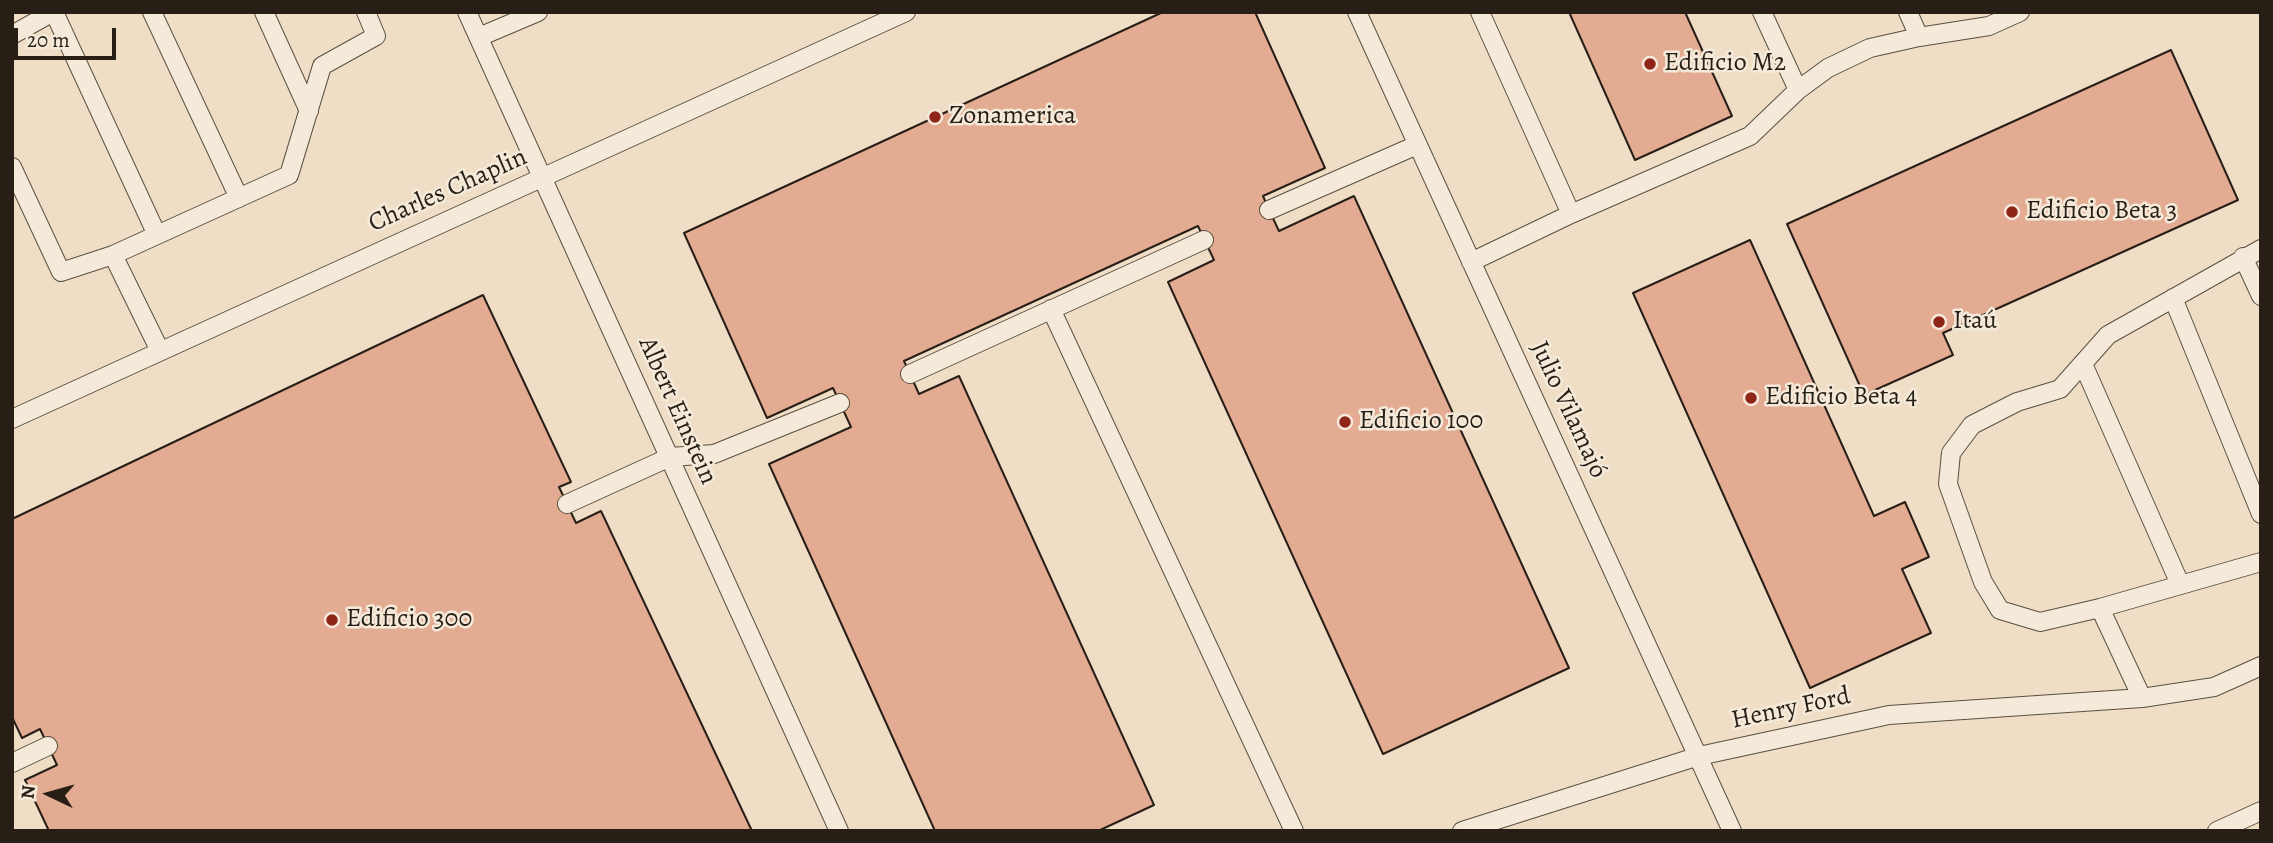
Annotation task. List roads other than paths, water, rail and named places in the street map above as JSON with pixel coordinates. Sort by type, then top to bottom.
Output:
[{"type":"lane","points":[[12,35],[53,12],[157,235]]},
{"type":"lane","points":[[152,12],[239,198]]},
{"type":"lane","points":[[264,12],[309,111]]},
{"type":"lane","points":[[12,167],[61,272],[113,255],[289,175],[322,66],[376,36],[366,12]]},
{"type":"lane","name":"Albert Einstein","points":[[467,12],[839,831]]},
{"type":"lane","points":[[479,37],[538,12]]},
{"type":"lane","name":"Charles Chaplin","points":[[12,419],[906,12]]},
{"type":"lane","name":"Julio Vilamajó","points":[[1357,12],[1732,831]]},
{"type":"lane","points":[[1480,12],[1571,214]]},
{"type":"lane","points":[[1762,12],[1798,90]]},
{"type":"lane","points":[[1908,12],[1919,37]]},
{"type":"lane","points":[[1471,262],[1571,214],[1750,136],[1798,90],[1828,68],[1870,48],[1989,26],[2020,12]]},
{"type":"lane","points":[[1269,210],[1417,145]]},
{"type":"lane","points":[[910,374],[1204,240]]},
{"type":"lane","points":[[2261,249],[2108,334],[2060,389],[2017,402],[1972,425],[1951,453],[1948,485],[1983,582],[2000,610],[2040,622],[2100,608],[2261,562]]},
{"type":"lane","points":[[113,255],[160,351]]},
{"type":"lane","points":[[2243,257],[2261,296]]},
{"type":"lane","points":[[2173,298],[2261,514]]},
{"type":"lane","points":[[1051,309],[1294,831]]},
{"type":"lane","points":[[2083,364],[2180,584]]},
{"type":"lane","points":[[567,504],[670,457],[714,454],[840,403]]},
{"type":"lane","points":[[2100,608],[2142,698]]},
{"type":"lane","name":"Henry Ford","points":[[1462,831],[1699,756],[1889,715],[2142,698],[2214,687],[2261,666]]},
{"type":"lane","points":[[12,763],[48,746]]},
{"type":"lane","points":[[2217,831],[2256,819]]},
{"type":"place","name":"Edificio M2","points":[[1650,64]]},
{"type":"place","name":"Zonamerica","points":[[935,117]]},
{"type":"place","name":"Edificio Beta 3","points":[[2012,212]]},
{"type":"place","name":"Itaú","points":[[1939,322]]},
{"type":"place","name":"Edificio Beta 4","points":[[1751,398]]},
{"type":"place","name":"Edificio 100","points":[[1345,422]]},
{"type":"place","name":"Edificio 300","points":[[332,620]]}]
